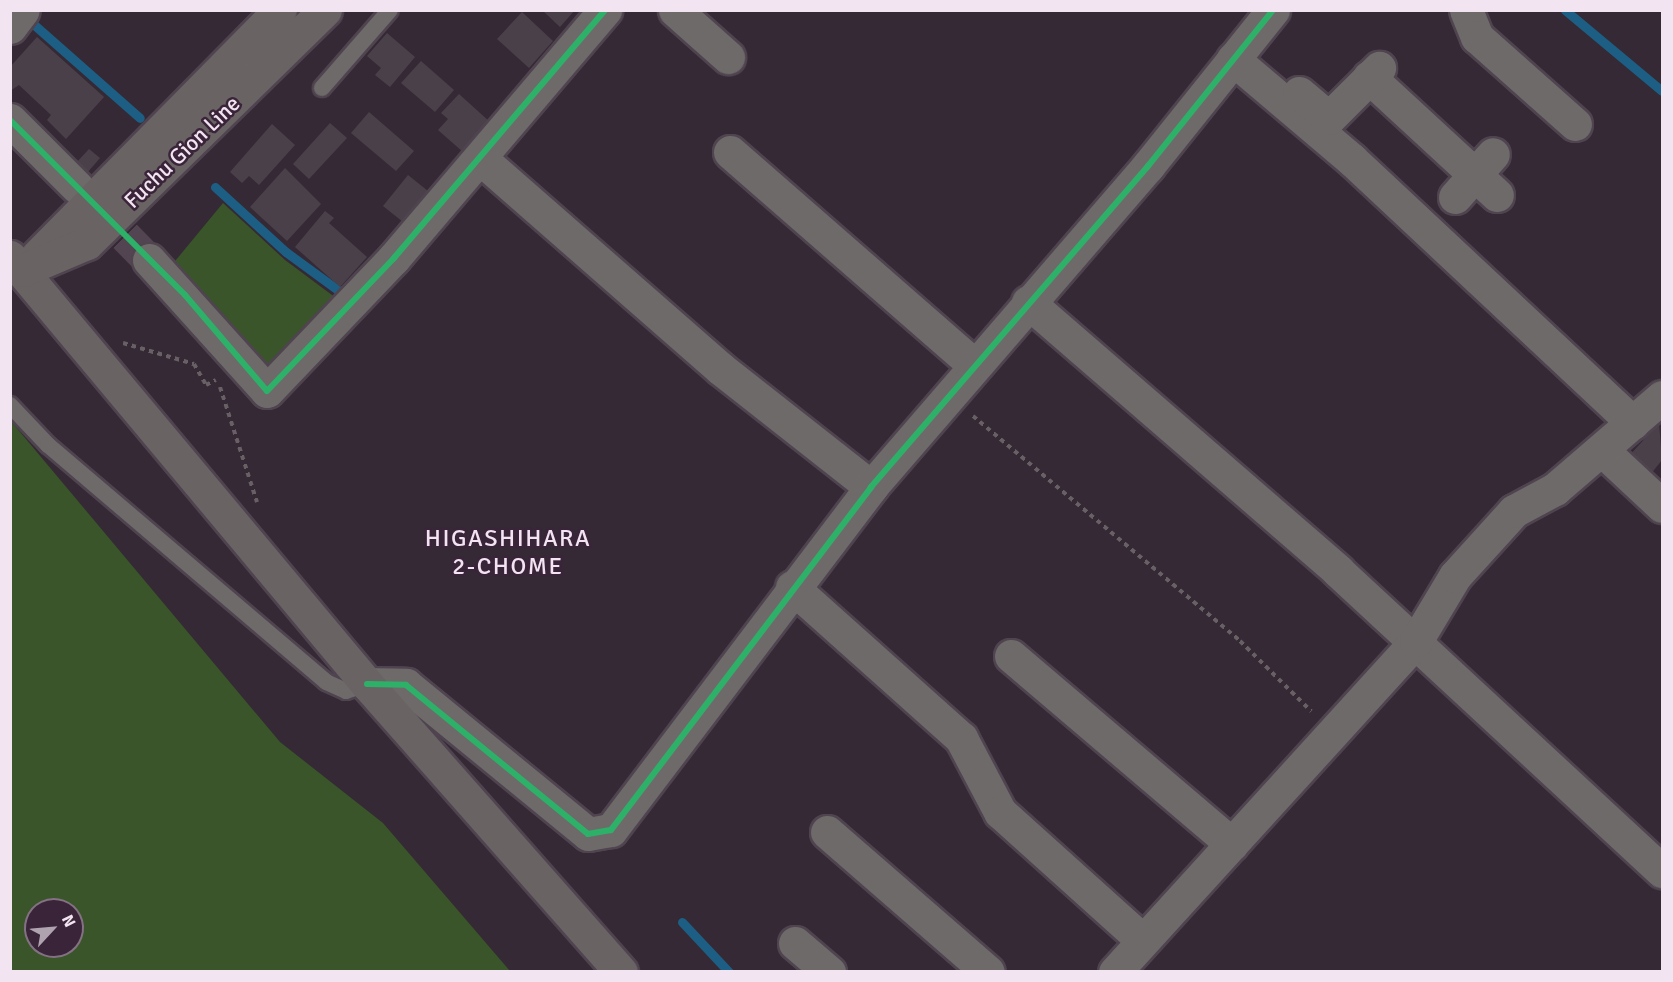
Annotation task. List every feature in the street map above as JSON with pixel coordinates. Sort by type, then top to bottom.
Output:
[{"type":"street","points":[[10,27],[23,10]]},
{"type":"street","name":"Fuchu Gion Line","points":[[15,270],[280,10]]},
{"type":"street","name":"Fuchu Gion Line","points":[[15,270],[87,243],[325,10]]},
{"type":"street","points":[[149,260],[267,391],[480,158],[605,10]]},
{"type":"street","points":[[675,10],[728,57]]},
{"type":"street","points":[[367,684],[406,685],[588,834],[611,830],[792,587],[871,487],[1028,302],[1148,166],[1273,10]]},
{"type":"street","points":[[1466,10],[1477,37],[1575,124]]},
{"type":"street","points":[[1240,49],[1263,64],[1329,118],[1374,72],[1480,180]]},
{"type":"street","points":[[1240,49],[1351,159],[1633,423]]},
{"type":"street","points":[[10,120],[77,187]]},
{"type":"street","points":[[730,152],[974,365]]},
{"type":"street","points":[[480,158],[721,369],[871,487]]},
{"type":"street","points":[[15,270],[367,684],[621,972]]},
{"type":"street","points":[[1028,302],[1416,641],[1662,871]]},
{"type":"street","points":[[1115,972],[1416,641],[1455,576],[1514,511],[1555,489],[1662,397]]},
{"type":"street","points":[[1602,450],[1662,506]]},
{"type":"street","points":[[792,587],[961,738],[1000,812],[1142,940]]},
{"type":"street","points":[[1011,656],[1232,844]]},
{"type":"street","points":[[827,832],[988,972]]},
{"type":"street","points":[[795,943],[829,972]]},
{"type":"lane","points":[[322,88],[390,10]]},
{"type":"lane","points":[[10,405],[48,445],[326,682],[346,691],[367,684]]},
{"type":"path","points":[[119,343],[194,364],[206,385],[216,380]]},
{"type":"path","points":[[213,372],[260,513]]},
{"type":"path","points":[[950,396],[1240,640],[1315,715]]},
{"type":"green space","points":[[223,203],[285,260],[336,298],[269,375],[171,266]]},
{"type":"green space","points":[[10,420],[280,742],[383,823],[510,971],[11,971]]},
{"type":"building","points":[[542,10],[575,10],[560,27]]},
{"type":"building","points":[[522,12],[553,41],[529,68],[497,39]]},
{"type":"building","points":[[387,33],[415,57],[390,87],[375,75],[381,68],[367,56]]},
{"type":"building","points":[[37,37],[104,97],[66,139],[47,120],[51,115],[19,85],[10,91],[10,67]]},
{"type":"building","points":[[421,61],[454,90],[435,112],[401,83]]},
{"type":"building","points":[[459,94],[490,122],[463,152],[438,130],[448,119],[441,113]]},
{"type":"building","points":[[369,112],[414,151],[396,171],[351,133]]},
{"type":"building","points":[[330,123],[347,138],[309,179],[293,164]]},
{"type":"building","points":[[272,124],[295,145],[259,185],[249,176],[242,183],[230,172]]},
{"type":"building","points":[[89,149],[100,158],[87,173],[76,163]]},
{"type":"building","points":[[285,168],[321,204],[287,241],[250,207]]},
{"type":"building","points":[[408,175],[428,191],[403,222],[383,206]]},
{"type":"building","points":[[325,211],[334,218],[329,223],[367,257],[340,287],[295,247]]},
{"type":"building","points":[[1659,423],[1662,460],[1650,475],[1629,456]]},
{"type":"waterway","points":[[1565,10],[1662,91]]},
{"type":"waterway","points":[[31,22],[140,118]]},
{"type":"waterway","points":[[215,187],[286,252],[342,293],[350,291]]},
{"type":"waterway","points":[[682,922],[729,972]]},
{"type":"tunnel","points":[[91,201],[149,260]]},
{"type":"cycle path","points":[[10,120],[185,295],[267,391],[394,258],[605,10]]},
{"type":"cycle path","points":[[367,684],[406,685],[588,834],[611,830],[871,487],[1148,166],[1273,10]]},
{"type":"district","name":"HIGASHIHARA 2-CHOME","points":[[508,553]]}]
